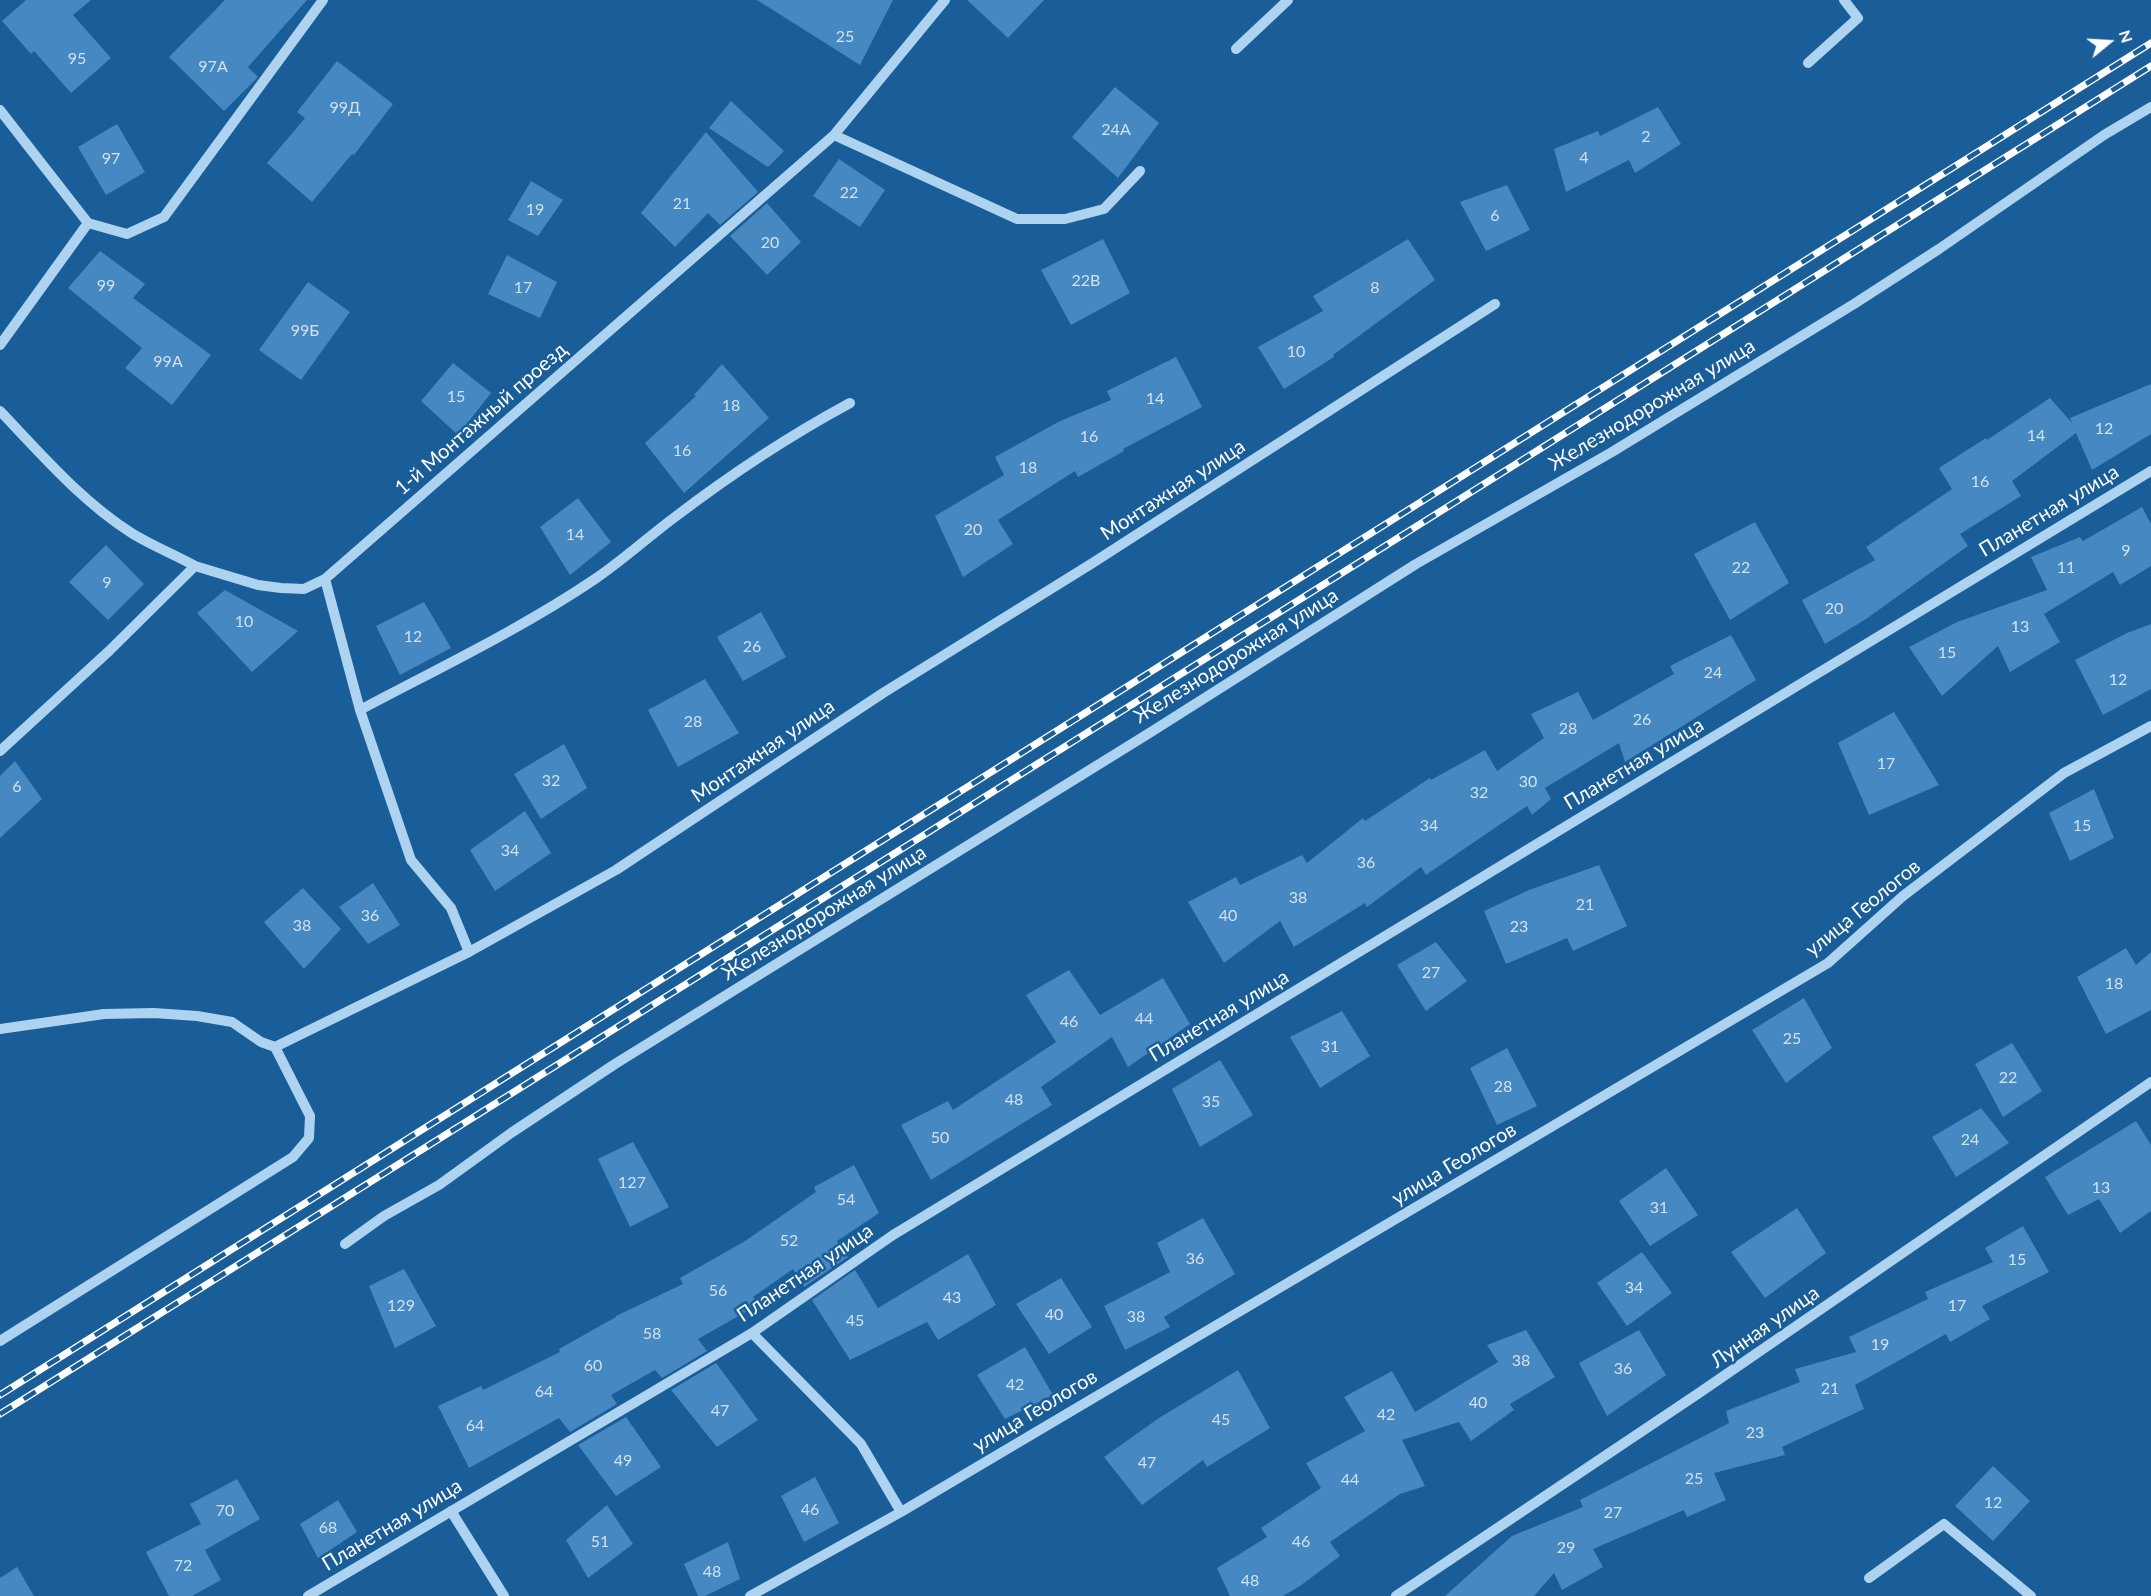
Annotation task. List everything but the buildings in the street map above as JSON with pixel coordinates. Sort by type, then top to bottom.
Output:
[{"type":"street","points":[[0,110],[88,223],[127,234],[164,217],[323,0]]},
{"type":"street","name":"1-й Монтажный проезд","points":[[0,411],[92,504],[133,534],[195,566],[258,585],[304,589],[325,579],[834,135],[945,0]]},
{"type":"street","points":[[1236,49],[1288,0]]},
{"type":"street","points":[[1808,63],[1858,18],[1844,0]]},
{"type":"street","name":"Железнодорожная улица","points":[[345,1244],[384,1216],[439,1185],[511,1133],[615,1064],[1161,726],[1416,564],[1612,452],[1854,304],[1939,249],[2104,135],[2151,107]]},
{"type":"street","points":[[834,135],[1017,219],[1065,219],[1104,209],[1140,171]]},
{"type":"street","points":[[0,345],[88,223]]},
{"type":"street","name":"Монтажная улица","points":[[275,1047],[469,952],[616,870],[883,693],[1091,564],[1495,304]]},
{"type":"street","points":[[360,710],[515,627],[596,578],[677,516],[801,429],[850,404]]},
{"type":"street","name":"Планетная улица","points":[[308,1596],[752,1333],[893,1235],[2151,471]]},
{"type":"street","points":[[0,752],[109,651],[195,566]]},
{"type":"street","points":[[325,579],[360,710],[411,860],[451,908],[469,952]]},
{"type":"street","name":"улица Геологов","points":[[750,1596],[901,1512],[1828,963],[1903,896],[2064,773],[2151,726]]},
{"type":"street","points":[[0,1029],[104,1014],[186,1015],[232,1022],[261,1042],[275,1047],[310,1116],[309,1138],[293,1157],[0,1341]]},
{"type":"street","name":"Лунная улица","points":[[1395,1596],[1699,1394],[2151,1082]]},
{"type":"street","points":[[752,1333],[861,1444],[901,1512]]},
{"type":"street","points":[[451,1511],[504,1596]]},
{"type":"street","points":[[1869,1578],[1944,1524],[2031,1596]]},
{"type":"railway","points":[[0,1395],[2151,43]]},
{"type":"railway","points":[[0,1414],[2151,66]]}]
